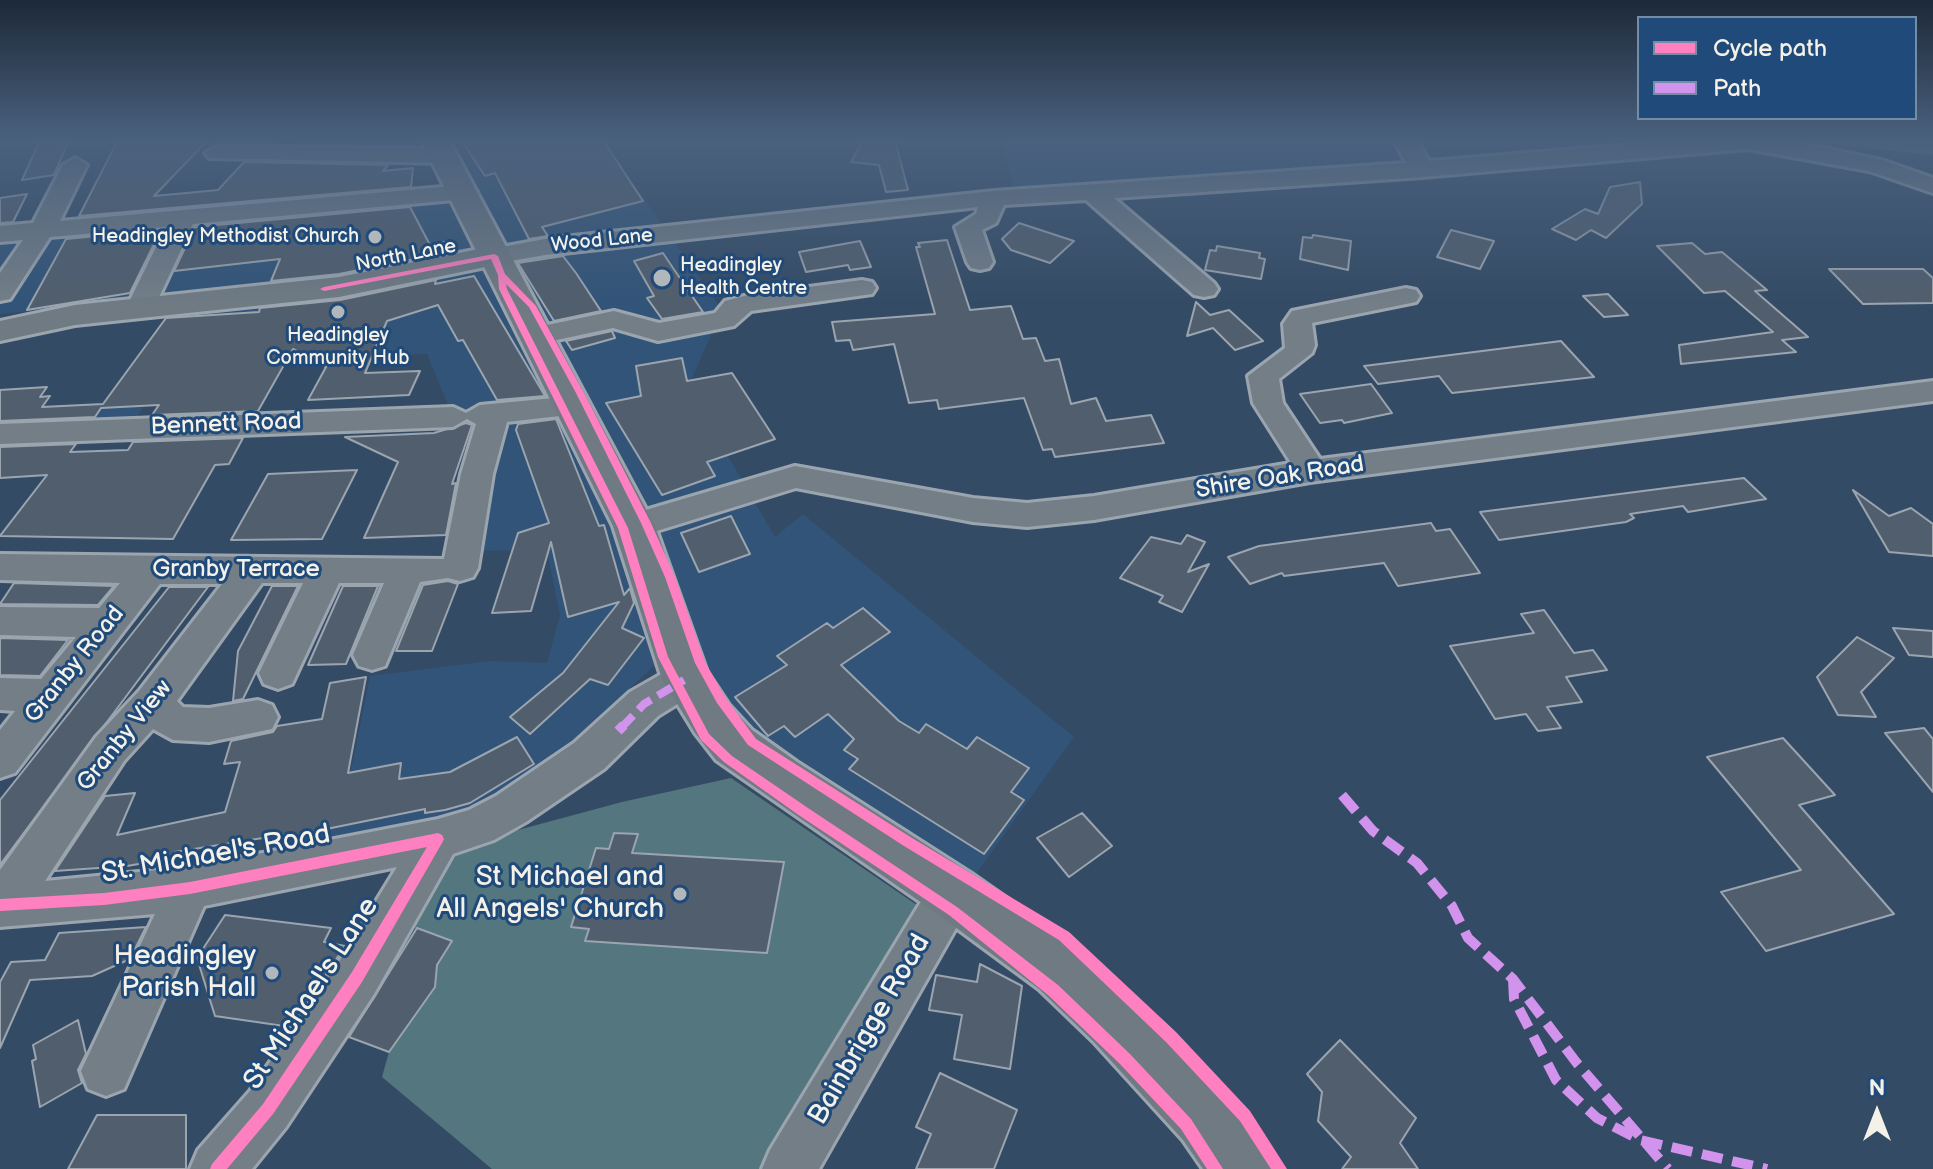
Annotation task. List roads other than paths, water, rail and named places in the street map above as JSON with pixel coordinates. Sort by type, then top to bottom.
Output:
[{"type":"main road","points":[[466,195],[494,256],[575,406],[634,526],[686,679],[734,745],[952,892],[1059,969],[1114,1020],[1205,1118],[1243,1169]]},
{"type":"main road","name":"North Lane","points":[[0,331],[75,315],[308,291],[494,256]]},
{"type":"street","points":[[0,293],[43,229],[60,195]]},
{"type":"street","points":[[0,234],[435,195]]},
{"type":"street","name":"Wood Lane","points":[[494,256],[545,247],[1050,195]]},
{"type":"street","points":[[1095,195],[1204,289]]},
{"type":"street","points":[[980,262],[968,227],[987,218],[994,198]]},
{"type":"street","points":[[140,308],[184,216]]},
{"type":"street","points":[[538,335],[614,319],[658,332],[724,320],[735,307],[748,303],[862,288]]},
{"type":"street","points":[[1312,471],[1268,403],[1263,376],[1297,353],[1301,345],[1297,324],[1302,317],[1338,307],[1406,296]]},
{"type":"street","name":"Shire Oak Road","points":[[634,526],[795,477],[973,510],[1027,515],[1094,508],[1312,471],[1933,391]]},
{"type":"street","name":"Bennett Road","points":[[0,434],[475,415],[575,406]]},
{"type":"street","points":[[372,655],[444,568],[477,474],[475,415]]},
{"type":"street","name":"Granby Terrace","points":[[0,567],[150,571],[444,568]]},
{"type":"street","points":[[278,673],[327,570]]},
{"type":"street","name":"Granby Road","points":[[0,760],[150,571]]},
{"type":"street","name":"Granby View","points":[[1,905],[110,749],[153,703],[252,571]]},
{"type":"street","points":[[0,621],[109,623]]},
{"type":"street","name":"St. Michael's Road","points":[[1,905],[104,899],[190,888],[438,839],[479,826],[511,809],[589,756],[644,704],[686,679]]},
{"type":"street","points":[[0,694],[51,696]]},
{"type":"street","points":[[153,703],[173,723],[209,725],[258,717]]},
{"type":"street","name":"St Michael's Lane","points":[[217,1169],[268,1109],[357,977],[438,839]]},
{"type":"street","points":[[106,1071],[190,888]]},
{"type":"street","name":"Bainbrigge Road","points":[[789,1169],[952,892]]},
{"type":"place","name":"Headingley Methodist Church","points":[[375,237]]},
{"type":"place","name":"Headingley Health Centre","points":[[662,278]]},
{"type":"place","name":"Headingley Community Hub","points":[[338,312]]},
{"type":"place","name":"St Michael and All Angels' Church","points":[[680,894]]},
{"type":"place","name":"Headingley Parish Hall","points":[[272,973]]}]
